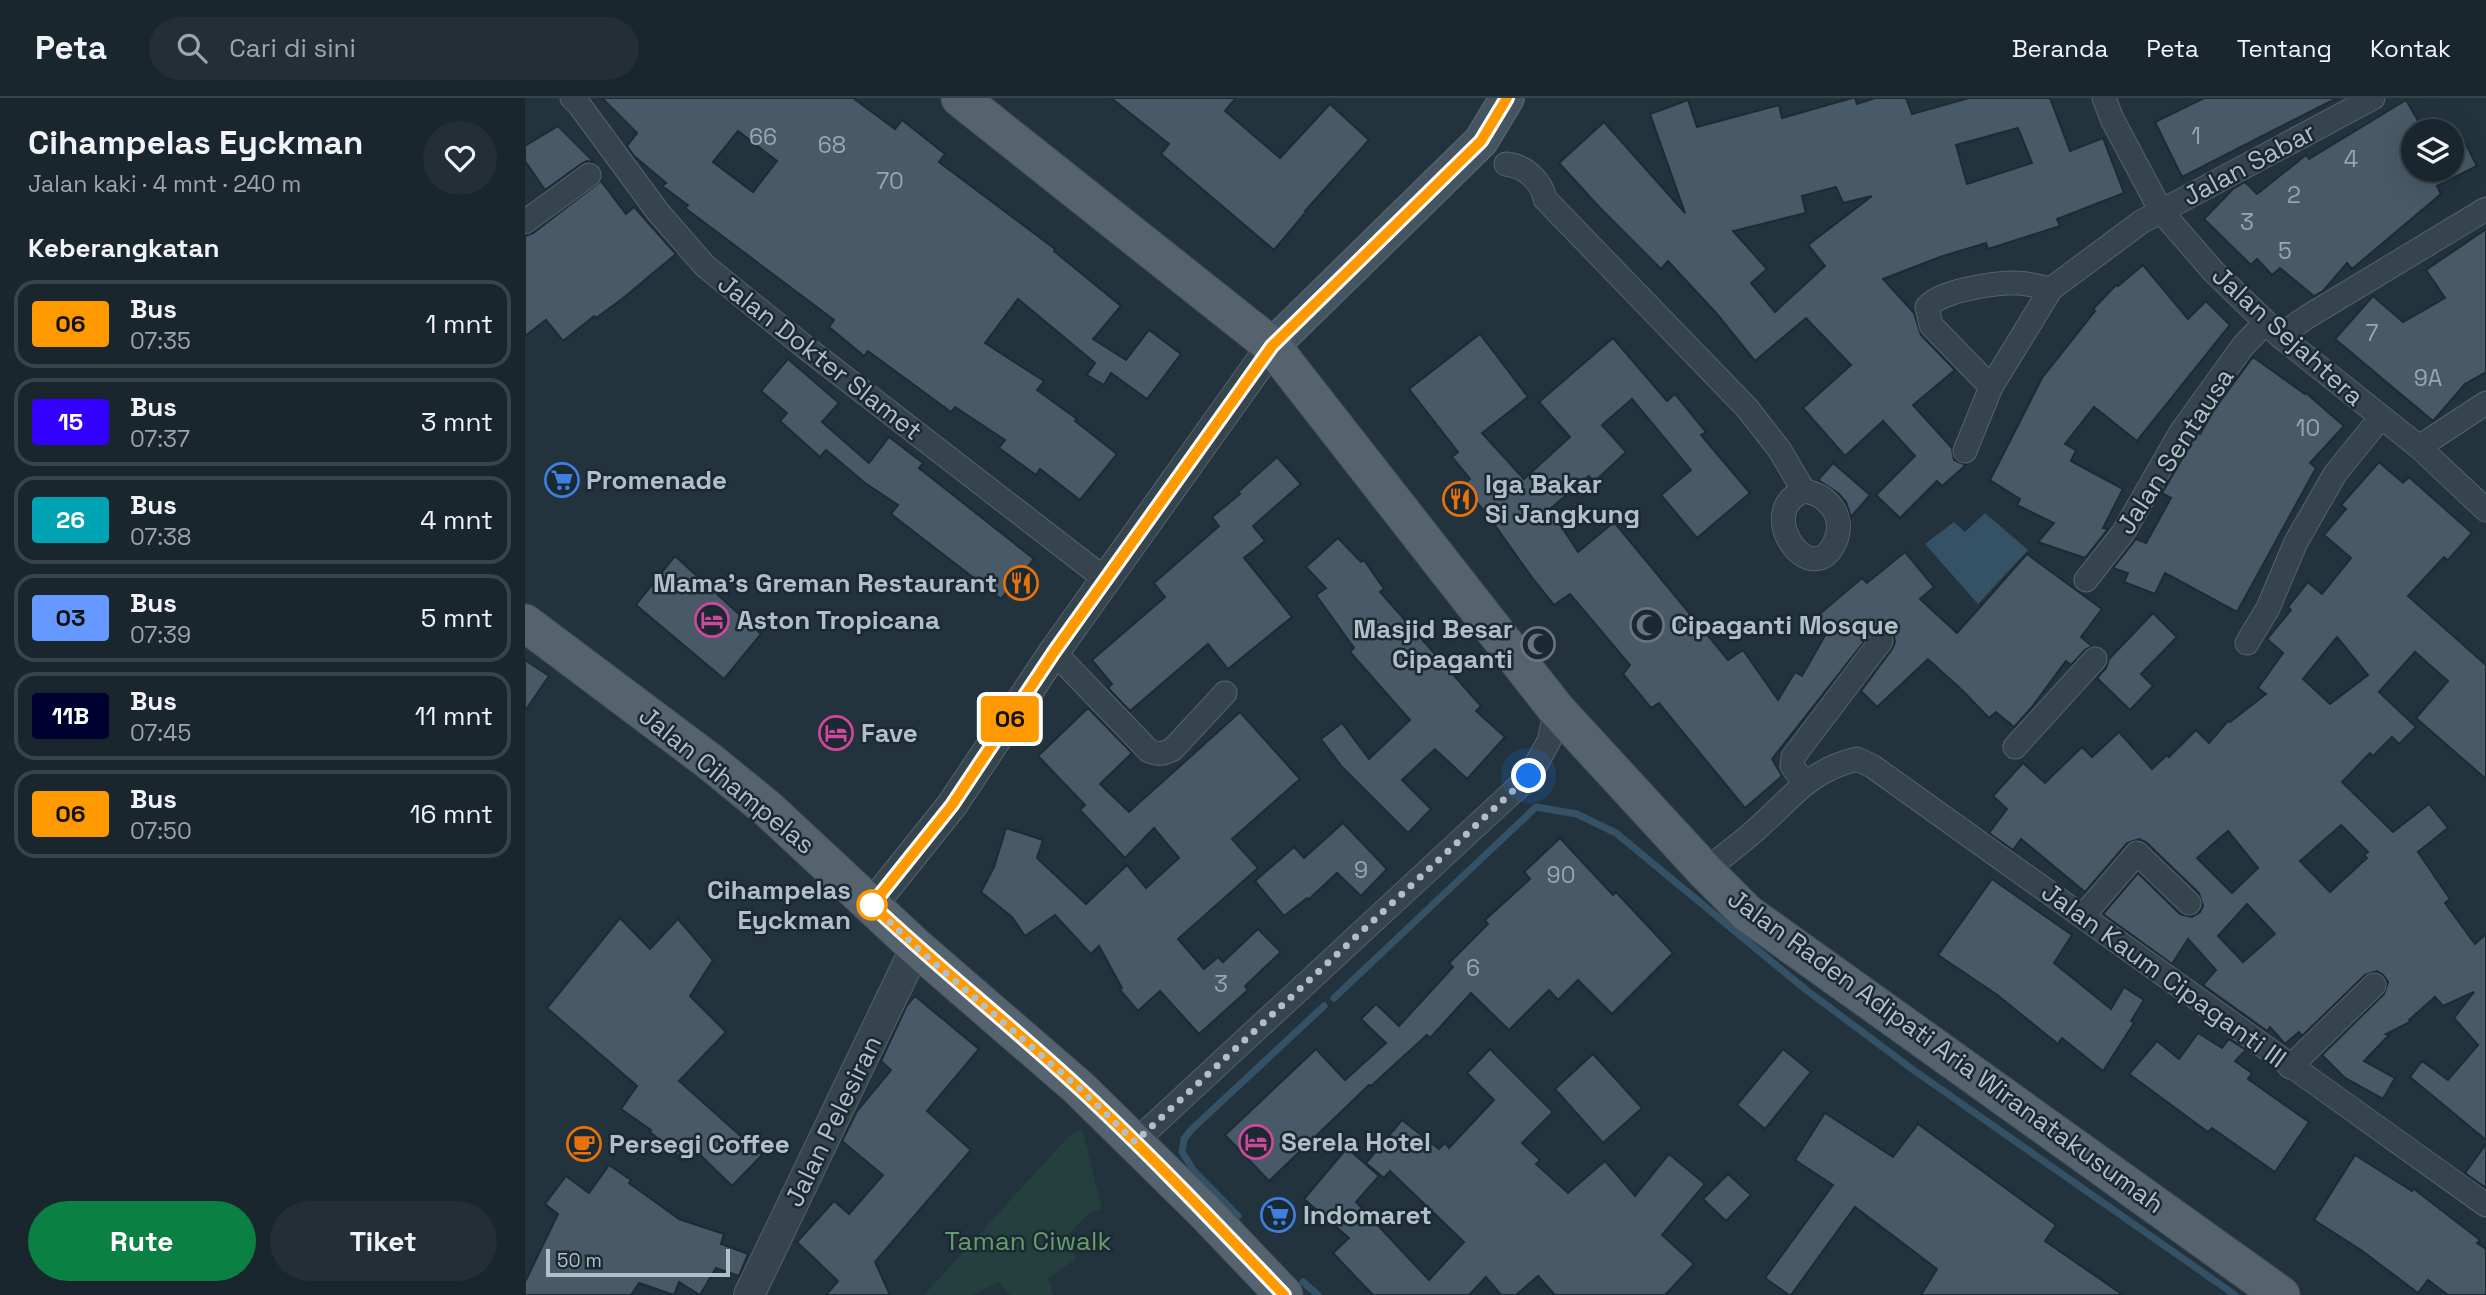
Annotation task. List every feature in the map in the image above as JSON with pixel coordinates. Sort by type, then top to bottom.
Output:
[{"type":"main road","name":"Jalan Raden Adipati Aria Wiranatakusumah","points":[[960,98],[1272,346],[1556,709],[1747,913],[2281,1295]]},
{"type":"main road","points":[[1272,346],[1495,154],[1509,101]]},
{"type":"main road","name":"Jalan Cihampelas","points":[[525,623],[750,793],[821,856],[916,947],[1079,1088],[1284,1295]]},
{"type":"street","name":"Jalan Dokter Slamet","points":[[572,98],[658,212],[705,266],[805,347],[1105,579]]},
{"type":"street","name":"Jalan Sejahtera","points":[[2104,98],[2112,119],[2161,211],[2213,271],[2272,330],[2419,447],[2486,510]]},
{"type":"street","name":"Jalan Sabar","points":[[2050,289],[2108,245],[2161,211],[2373,98]]},
{"type":"street","points":[[1495,154],[1510,177],[1531,197],[1545,199],[1747,408],[1779,449],[1804,491]]},
{"type":"street","points":[[525,222],[589,176]]},
{"type":"street","name":"Jalan Sentausa","points":[[2086,580],[2123,533],[2181,432],[2243,346],[2272,330],[2307,317],[2486,209]]},
{"type":"street","points":[[1965,451],[1990,387],[2050,289],[2018,283],[1987,285],[1936,300],[1927,307],[1931,325],[1990,387]]},
{"type":"street","points":[[872,905],[952,805],[1054,652],[1272,346]]},
{"type":"street","points":[[2419,447],[2486,404]]},
{"type":"street","points":[[2246,643],[2268,608],[2296,542],[2335,474],[2381,417]]},
{"type":"street","points":[[1705,871],[1759,827],[1804,782],[1792,766],[1793,757],[1881,640]]},
{"type":"street","points":[[1054,652],[1149,751],[1156,754],[1165,754],[1173,749],[1225,693]]},
{"type":"street","points":[[2015,747],[2095,659]]},
{"type":"street","points":[[1135,1142],[1529,776],[1549,741],[1556,709]]},
{"type":"street","name":"Jalan Kaum Cipaganti III","points":[[1804,782],[1837,764],[1857,758],[1872,766],[2486,1205]]},
{"type":"street","points":[[2083,916],[2137,853],[2189,903]]},
{"type":"street","name":"Jalan Pelesiran","points":[[749,1295],[916,947]]},
{"type":"street","points":[[2290,1067],[2374,985]]},
{"type":"green space","name":"Taman Ciwalk","points":[[1080,1129],[1102,1209],[1091,1212],[1069,1233],[1076,1259],[1048,1278],[1053,1295],[1010,1295],[998,1282],[973,1295],[924,1295],[1068,1137]]},
{"type":"water","points":[[1985,513],[2028,550],[1978,604],[1925,544],[1954,522],[1965,532]]},
{"type":"building","points":[[602,98],[853,98],[895,129],[902,120],[945,154],[939,162],[1055,249],[1054,251],[1121,306],[1093,339],[1126,360],[1149,330],[1181,354],[1147,399],[1111,373],[1104,385],[1087,375],[1095,363],[1018,299],[985,343],[1044,381],[1037,390],[1077,419],[1075,421],[1117,454],[1080,500],[1040,469],[1036,475],[999,448],[1005,440],[955,407],[951,412],[868,351],[864,356],[829,327],[834,320],[685,208],[688,205],[662,186],[666,183],[634,156],[627,146],[637,133]],"holes":[[[738,131],[777,161],[753,192],[713,162]]]},
{"type":"building","points":[[1111,98],[1236,98],[1225,111],[1280,158],[1330,104],[1369,140],[1274,250],[1161,154],[1169,144]]},
{"type":"building","points":[[1852,98],[1855,98],[1857,104],[1875,98],[1906,98],[1912,114],[1969,98],[2050,98],[2070,151],[2103,138],[2124,193],[2057,219],[2060,226],[1988,249],[1986,243],[1883,279],[1914,313],[1921,335],[1955,370],[1913,405],[1952,448],[1954,460],[1966,465],[1942,486],[1937,481],[1900,518],[1876,495],[1915,456],[1883,421],[1845,456],[1803,408],[1851,365],[1806,318],[1755,361],[1717,314],[1668,261],[1661,269],[1559,163],[1604,122],[1685,213],[1650,114],[1688,100],[1697,127],[1779,105],[1782,118]],"holes":[[[2018,128],[2032,163],[1967,184],[1956,145]],[[1836,187],[1843,203],[1872,196],[1808,245],[1825,266],[1775,312],[1751,283],[1767,269],[1733,231],[1806,213],[1802,196]]]},
{"type":"building","points":[[2204,98],[2337,98],[2182,177],[2155,122]]},
{"type":"building","points":[[2406,100],[2417,119],[2401,119],[2401,182],[2445,182],[2437,186],[2441,194],[2352,269],[2347,263],[2323,291],[2314,296],[2280,268],[2272,275],[2257,259],[2251,265],[2204,219],[2233,189],[2245,182],[2257,194],[2306,155],[2309,159]]},
{"type":"building","points":[[558,126],[594,162],[581,164],[545,190],[525,161],[525,146]]},
{"type":"building","points":[[2465,143],[2477,166],[2464,172],[2464,144]]},
{"type":"building","points":[[601,181],[626,214],[634,207],[676,254],[622,299],[596,318],[594,316],[563,341],[546,320],[525,336],[525,236],[533,233]]},
{"type":"building","points":[[2486,229],[2486,372],[2465,384],[2433,421],[2335,339],[2373,296],[2403,322],[2445,298],[2426,270]]},
{"type":"building","points":[[2143,265],[2188,319],[2206,301],[2230,325],[2137,441],[2094,407],[2065,444],[2076,450],[2071,461],[2123,489],[2103,528],[2108,529],[2085,558],[2038,542],[2054,523],[2017,505],[2020,499],[1990,480],[2042,378],[2095,311],[2093,309],[2116,285]]},
{"type":"building","points":[[1480,334],[1528,397],[1482,433],[1524,479],[1570,437],[1539,402],[1613,338],[1667,401],[1675,394],[1706,432],[1701,435],[1750,493],[1697,538],[1661,495],[1691,470],[1632,399],[1602,425],[1626,452],[1594,482],[1589,476],[1550,509],[1578,552],[1614,522],[1728,660],[1743,650],[1778,700],[1795,672],[1802,676],[1827,632],[1809,623],[1862,578],[1867,583],[1905,552],[1934,587],[1920,599],[1957,633],[2027,554],[2102,609],[2081,637],[2092,646],[2071,665],[2066,661],[2014,727],[1996,712],[1989,718],[1928,659],[1877,707],[1861,691],[1895,642],[1894,635],[1889,630],[1875,628],[1772,759],[1782,776],[1745,808],[1659,703],[1651,708],[1623,674],[1630,665],[1570,594],[1554,605],[1487,514],[1462,486],[1470,479],[1452,457],[1458,452],[1409,389]]},
{"type":"building","points":[[2253,357],[2306,393],[2344,426],[2310,463],[2316,468],[2237,612],[2165,573],[2155,594],[2124,582],[2128,573],[2113,568],[2136,539],[2146,543],[2171,498],[2162,493],[2193,440],[2200,434],[2215,408]]},
{"type":"building","points":[[788,359],[839,403],[822,422],[869,463],[889,437],[923,463],[919,468],[1034,559],[1001,599],[891,514],[898,505],[865,483],[826,450],[820,457],[780,421],[787,413],[761,391]]},
{"type":"building","points":[[1277,457],[1301,484],[1253,526],[1265,541],[1244,558],[1292,617],[1228,669],[1208,644],[1130,711],[1108,688],[1112,684],[1092,660],[1165,597],[1154,583],[1219,526],[1212,517]]},
{"type":"building","points":[[2379,462],[2403,483],[2409,477],[2472,533],[2448,560],[2444,557],[2408,596],[2486,665],[2486,779],[2416,718],[2448,681],[2415,652],[2379,692],[2416,727],[2399,744],[2392,737],[2373,756],[2370,753],[2342,782],[2393,832],[2429,804],[2448,828],[2418,852],[2450,899],[2445,903],[2475,944],[2486,934],[2486,1140],[2410,1077],[2422,1061],[2448,1080],[2478,1045],[2454,1018],[2474,992],[2443,1006],[2435,997],[2409,1020],[2410,1022],[2386,1034],[2389,1035],[2364,1061],[2395,1078],[2383,1099],[2345,1078],[2322,1055],[2384,994],[2388,982],[2383,975],[2377,971],[2365,975],[2302,1036],[2299,1032],[2285,1044],[2270,1027],[2267,1031],[2203,985],[2216,970],[2188,939],[2172,964],[2103,914],[2138,873],[2180,914],[2192,917],[2200,912],[2203,906],[2199,893],[2146,842],[2139,839],[2127,843],[2085,892],[2021,839],[2013,850],[1989,833],[2007,809],[1993,796],[2023,763],[2045,783],[2082,747],[2092,757],[2119,732],[2152,769],[2167,755],[2169,757],[2196,730],[2209,743],[2228,721],[2266,694],[2258,688],[2283,653],[2267,639],[2291,610],[2288,607],[2308,582],[2322,594],[2351,558],[2324,535],[2346,509],[2341,505]],"holes":[[[2337,637],[2368,675],[2330,704],[2303,679]],[[2341,825],[2368,852],[2364,855],[2367,858],[2330,892],[2300,861]],[[2228,831],[2258,868],[2232,893],[2197,858]],[[2247,904],[2275,934],[2243,962],[2218,936]]]},
{"type":"building","points":[[1833,463],[1870,495],[1851,517],[1846,502],[1838,493],[1818,480]]},
{"type":"building","points":[[1338,538],[1361,562],[1364,560],[1384,589],[1380,592],[1481,706],[1476,711],[1505,737],[1467,779],[1435,749],[1402,780],[1431,809],[1408,833],[1342,767],[1321,739],[1342,723],[1369,759],[1410,720],[1350,652],[1354,648],[1316,595],[1326,588],[1306,567]]},
{"type":"building","points":[[675,556],[761,634],[724,679],[636,605]]},
{"type":"building","points":[[2153,613],[2177,637],[2141,674],[2153,686],[2130,710],[2097,678],[2106,668],[2109,659]]},
{"type":"building","points":[[525,660],[549,676],[525,711]]},
{"type":"building","points":[[1088,708],[1132,753],[1100,784],[1129,812],[1240,712],[1300,779],[1232,839],[1258,868],[1178,939],[1204,969],[1218,957],[1223,962],[1258,929],[1281,952],[1245,986],[1248,990],[1199,1034],[1160,991],[1138,1011],[1120,990],[1122,988],[1099,946],[1091,954],[1055,915],[1025,936],[1012,917],[981,892],[994,867],[1006,828],[1043,840],[1037,858],[1086,904],[1127,865],[1146,888],[1179,858],[1154,828],[1125,858],[1080,810],[1085,805],[1038,756]]},
{"type":"building","points":[[1343,823],[1387,869],[1361,896],[1337,873],[1308,900],[1307,898],[1284,916],[1255,881],[1294,847],[1304,858]]},
{"type":"building","points":[[1560,838],[1613,895],[1616,892],[1673,953],[1612,1014],[1578,980],[1558,1000],[1549,990],[1509,1030],[1471,993],[1430,1038],[1427,1035],[1369,1085],[1269,1181],[1225,1135],[1316,1049],[1345,1080],[1386,1043],[1361,1019],[1376,1004],[1399,1026],[1453,967],[1449,963],[1488,924],[1485,920],[1530,879],[1524,872]]},
{"type":"building","points":[[1992,879],[2072,935],[2054,963],[2111,1009],[2124,987],[2144,1000],[2131,1021],[2134,1023],[2103,1071],[2062,1038],[2058,1044],[1996,994],[1938,955]]},
{"type":"building","points":[[620,918],[650,949],[678,919],[713,960],[690,996],[726,1032],[679,1081],[762,1155],[732,1186],[690,1145],[680,1157],[650,1132],[651,1130],[621,1109],[637,1086],[547,1008]]},
{"type":"building","points":[[915,996],[979,1049],[927,1111],[971,1150],[875,1262],[890,1295],[826,1295],[838,1281],[797,1242],[834,1201],[849,1214],[883,1175],[842,1141],[857,1111],[891,1070],[881,1061],[907,1005]]},
{"type":"building","points":[[2198,1033],[2222,1048],[2229,1039],[2246,1050],[2235,1061],[2252,1073],[2248,1079],[2309,1122],[2275,1172],[2212,1128],[2208,1132],[2129,1074],[2157,1041],[2179,1059]]},
{"type":"building","points":[[1490,1049],[1553,1112],[1522,1143],[1540,1160],[1536,1164],[1568,1193],[1605,1161],[1635,1196],[1669,1154],[1705,1184],[1662,1235],[1694,1264],[1665,1295],[1555,1295],[1538,1276],[1516,1295],[1501,1295],[1486,1277],[1469,1295],[1373,1295],[1333,1253],[1349,1238],[1304,1199],[1347,1148],[1379,1176],[1356,1202],[1429,1280],[1464,1242],[1390,1171],[1384,1178],[1366,1163],[1402,1120],[1439,1149],[1445,1143],[1449,1148],[1494,1100],[1467,1073]]},
{"type":"building","points":[[1783,1049],[1811,1072],[1765,1129],[1737,1105]]},
{"type":"building","points":[[1593,1054],[1642,1108],[1603,1143],[1555,1089]]},
{"type":"building","points":[[1825,1113],[1893,1157],[1918,1124],[2056,1225],[2045,1241],[2123,1295],[1921,1295],[1937,1269],[1855,1207],[1789,1295],[1765,1278],[1833,1185],[1795,1160]]},
{"type":"building","points":[[2486,1144],[2486,1188],[2465,1173]]},
{"type":"building","points":[[2355,1155],[2412,1191],[2414,1189],[2480,1240],[2477,1243],[2486,1249],[2486,1295],[2448,1295],[2428,1280],[2418,1293],[2361,1250],[2314,1220]]},
{"type":"building","points":[[609,1165],[679,1219],[724,1234],[721,1244],[748,1254],[739,1276],[716,1268],[700,1295],[679,1282],[674,1295],[639,1283],[631,1295],[525,1295],[525,1282],[558,1214],[545,1204],[566,1176],[589,1193]]},
{"type":"building","points":[[1728,1174],[1751,1195],[1726,1221],[1703,1199]]},
{"type":"waterway","points":[[1334,998],[1536,807],[1577,814],[1616,833],[1805,989],[1912,1069],[2235,1295]]},
{"type":"waterway","points":[[1238,1216],[1194,1171],[1182,1152],[1184,1139],[1324,1006]]},
{"type":"waterway","points":[[1303,1282],[1318,1295]]},
{"type":"bus line","name":"06","points":[[1284,1295],[1203,1210],[1079,1088],[916,947],[872,905],[952,805],[1054,652],[1272,346],[1481,141],[1507,98]]},
{"type":"place","name":"Promenade","points":[[562,480]]},
{"type":"place","name":"Iga Bakar Si Jangkung","points":[[1460,499]]},
{"type":"place","name":"Mama’s Greman Restaurant","points":[[1021,583]]},
{"type":"place","name":"Aston Tropicana","points":[[712,620]]},
{"type":"place","name":"Cipaganti Mosque","points":[[1647,625]]},
{"type":"place","name":"Masjid Besar Cipaganti","points":[[1538,644]]},
{"type":"place","name":"Fave","points":[[836,733]]},
{"type":"place","name":"Cihampelas Eyckman","points":[[872,905]]},
{"type":"place","name":"Serela Hotel","points":[[1256,1142]]},
{"type":"place","name":"Persegi Coffee","points":[[584,1144]]},
{"type":"place","name":"Indomaret","points":[[1278,1215]]},
{"type":"route","points":[[872,905],[916,947],[1079,1088],[1135,1142],[1529,776]]}]
